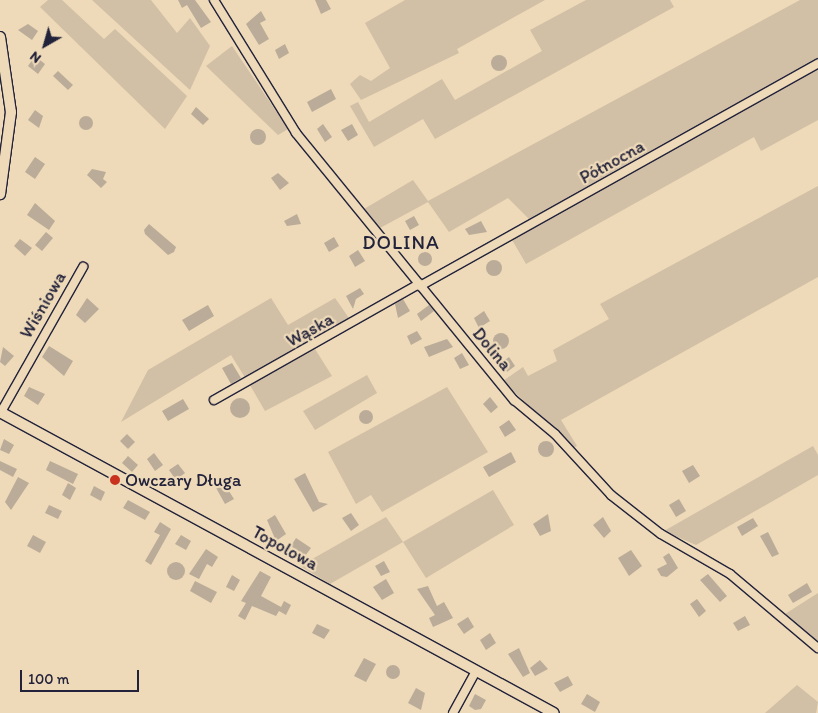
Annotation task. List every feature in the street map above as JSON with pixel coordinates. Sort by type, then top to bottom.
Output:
[{"type":"street","name":"Dolina","points":[[214,0],[287,120],[514,400],[555,434],[611,496],[661,534],[730,574],[818,648]]},
{"type":"street","points":[[0,37],[11,112],[0,194]]},
{"type":"street","name":"Północna","points":[[419,285],[818,64]]},
{"type":"street","name":"Wiśniowa","points":[[1,412],[83,266]]},
{"type":"street","name":"Wąska","points":[[214,400],[419,285]]},
{"type":"street","name":"Topolowa","points":[[1,412],[554,713]]},
{"type":"street","points":[[453,713],[476,671]]},
{"type":"shaded area","points":[[48,0],[62,0],[104,39],[115,29],[187,96],[165,129],[40,7]]},
{"type":"shaded area","points":[[92,0],[151,0],[177,33],[190,18],[210,46],[190,90]]},
{"type":"shaded area","points":[[405,0],[545,0],[457,49],[459,53],[361,100],[350,84],[360,75],[371,81],[390,68],[365,23]]},
{"type":"shaded area","points":[[586,0],[670,0],[674,7],[435,139],[423,119],[374,147],[350,106],[358,102],[369,122],[442,79],[455,100],[542,51],[530,30]]},
{"type":"shaded area","points":[[800,0],[818,0],[818,120],[761,151],[754,137],[526,264],[507,231],[529,219],[508,198],[449,232],[428,202],[380,228],[364,209],[413,180],[428,201]]},
{"type":"shaded area","points":[[232,46],[288,129],[278,135],[206,66]]},
{"type":"shaded area","points":[[818,186],[818,277],[561,420],[577,446],[573,448],[503,381],[523,367],[528,376],[557,361],[553,350],[609,319],[600,304]]},
{"type":"shaded area","points":[[271,298],[288,325],[335,298],[351,321],[246,379],[231,355],[121,422],[148,370]]},
{"type":"shaded area","points":[[315,349],[332,376],[265,411],[250,385]]},
{"type":"shaded area","points":[[367,375],[377,393],[315,430],[303,411]]},
{"type":"shaded area","points":[[447,387],[488,452],[382,512],[371,495],[356,504],[328,452]]},
{"type":"shaded area","points":[[813,446],[818,455],[818,475],[696,545],[664,531]]},
{"type":"shaded area","points":[[493,490],[514,525],[426,578],[403,542]]},
{"type":"shaded area","points":[[386,517],[403,542],[330,584],[300,566]]},
{"type":"shaded area","points":[[818,593],[818,644],[785,614]]},
{"type":"shaded area","points":[[797,685],[818,702],[816,713],[765,713]]},
{"type":"building","points":[[178,0],[195,0],[211,22],[201,28],[187,5],[182,8]]},
{"type":"building","points":[[315,0],[326,0],[331,9],[321,14]]},
{"type":"building","points":[[261,11],[266,20],[260,23],[269,39],[259,45],[246,24]]},
{"type":"building","points":[[28,24],[38,31],[32,40],[18,30]]},
{"type":"building","points":[[285,44],[289,53],[279,59],[275,50]]},
{"type":"building","points":[[499,55],[507,63],[499,71],[491,63]]},
{"type":"building","points":[[35,56],[45,64],[38,74],[28,66]]},
{"type":"building","points":[[58,71],[73,85],[68,90],[53,76]]},
{"type":"building","points":[[331,89],[336,99],[312,112],[307,102]]},
{"type":"building","points":[[196,107],[209,119],[203,125],[191,114]]},
{"type":"building","points":[[35,110],[43,116],[39,128],[28,120]]},
{"type":"building","points":[[86,116],[91,118],[93,123],[91,128],[86,130],[81,128],[79,123],[81,118]]},
{"type":"building","points":[[323,124],[332,137],[325,142],[317,129]]},
{"type":"building","points":[[352,124],[358,135],[348,141],[341,130]]},
{"type":"building","points":[[258,129],[266,137],[258,145],[250,137]]},
{"type":"building","points":[[35,157],[45,164],[35,179],[25,172]]},
{"type":"building","points":[[92,169],[106,172],[103,179],[107,182],[101,188],[87,175]]},
{"type":"building","points":[[278,173],[289,183],[280,190],[271,178]]},
{"type":"building","points":[[35,203],[55,221],[49,230],[27,215]]},
{"type":"building","points":[[297,214],[301,224],[287,226],[284,221]]},
{"type":"building","points":[[414,216],[419,225],[410,230],[405,221]]},
{"type":"building","points":[[481,221],[487,232],[469,235],[465,229]]},
{"type":"building","points":[[149,224],[176,247],[174,252],[168,255],[145,234],[144,230]]},
{"type":"building","points":[[46,232],[53,238],[42,251],[35,245]]},
{"type":"building","points":[[334,237],[339,246],[329,252],[324,243]]},
{"type":"building","points":[[20,239],[32,248],[25,256],[14,246]]},
{"type":"building","points":[[358,250],[365,261],[355,267],[349,256]]},
{"type":"building","points":[[425,252],[430,254],[432,259],[430,264],[425,266],[420,264],[418,259],[420,254]]},
{"type":"building","points":[[494,260],[500,262],[502,268],[500,274],[494,276],[488,274],[486,268],[488,262]]},
{"type":"building","points":[[360,288],[364,294],[356,299],[353,309],[346,296]]},
{"type":"building","points":[[87,298],[99,309],[85,323],[76,315]]},
{"type":"building","points":[[403,299],[410,311],[398,318],[395,304]]},
{"type":"building","points":[[208,305],[214,316],[189,331],[182,320]]},
{"type":"building","points":[[429,305],[434,311],[421,321],[417,314]]},
{"type":"building","points":[[484,311],[490,321],[479,328],[474,318]]},
{"type":"building","points":[[417,331],[422,339],[411,345],[407,336]]},
{"type":"building","points":[[501,333],[509,341],[501,349],[493,341]]},
{"type":"building","points":[[447,339],[453,347],[429,357],[424,347]]},
{"type":"building","points":[[49,346],[73,361],[64,376],[42,357]]},
{"type":"building","points":[[3,347],[14,356],[5,366],[0,362]]},
{"type":"building","points":[[462,353],[469,365],[460,369],[454,358]]},
{"type":"building","points":[[509,357],[515,366],[507,372],[501,363]]},
{"type":"building","points":[[232,363],[241,378],[231,384],[222,368]]},
{"type":"building","points":[[29,387],[45,394],[38,405],[24,396]]},
{"type":"building","points":[[490,397],[498,407],[491,413],[483,404]]},
{"type":"building","points":[[240,398],[247,401],[250,408],[247,415],[240,418],[233,415],[230,408],[233,401]]},
{"type":"building","points":[[183,399],[189,409],[168,421],[162,411]]},
{"type":"building","points":[[366,410],[371,412],[373,417],[371,422],[366,424],[361,422],[359,417],[361,412]]},
{"type":"building","points":[[509,420],[516,430],[505,437],[499,427]]},
{"type":"building","points":[[127,434],[135,442],[128,449],[120,441]]},
{"type":"building","points":[[4,439],[14,445],[9,454],[0,450]]},
{"type":"building","points":[[543,441],[549,441],[554,446],[552,455],[543,457],[538,452],[538,446]]},
{"type":"building","points":[[511,452],[516,462],[489,477],[483,467]]},
{"type":"building","points":[[154,453],[163,465],[155,471],[147,459]]},
{"type":"building","points":[[128,456],[138,465],[132,472],[122,463]]},
{"type":"building","points":[[0,461],[17,469],[13,477],[0,470]]},
{"type":"building","points":[[50,461],[78,474],[73,484],[46,470]]},
{"type":"building","points":[[178,464],[185,473],[176,480],[169,470]]},
{"type":"building","points":[[693,465],[700,476],[689,483],[682,471]]},
{"type":"building","points":[[305,473],[319,502],[328,504],[313,512],[294,479]]},
{"type":"building","points":[[18,477],[29,483],[11,510],[5,502]]},
{"type":"building","points":[[229,479],[232,485],[227,488],[234,499],[225,504],[215,486]]},
{"type":"building","points":[[68,483],[76,488],[70,500],[62,495]]},
{"type":"building","points":[[94,486],[105,492],[101,501],[90,495]]},
{"type":"building","points":[[679,499],[686,511],[676,517],[669,505]]},
{"type":"building","points":[[128,500],[150,512],[145,520],[123,508]]},
{"type":"building","points":[[49,505],[62,511],[58,519],[45,513]]},
{"type":"building","points":[[351,513],[359,525],[351,531],[342,518]]},
{"type":"building","points":[[548,514],[551,531],[540,536],[533,524]]},
{"type":"building","points":[[275,515],[286,534],[276,541],[267,520]]},
{"type":"building","points":[[603,517],[611,531],[604,538],[593,525]]},
{"type":"building","points":[[753,518],[758,526],[742,536],[737,527]]},
{"type":"building","points":[[160,522],[171,529],[151,565],[145,561],[160,535],[154,532]]},
{"type":"building","points":[[768,532],[779,554],[772,557],[760,536]]},
{"type":"building","points":[[33,535],[46,542],[40,553],[27,546]]},
{"type":"building","points":[[181,535],[191,541],[186,550],[175,544]]},
{"type":"building","points":[[296,538],[311,548],[305,556],[291,546]]},
{"type":"building","points":[[206,549],[218,557],[212,567],[207,564],[199,579],[189,574]]},
{"type":"building","points":[[631,550],[642,566],[629,576],[618,558]]},
{"type":"building","points":[[669,553],[678,568],[667,577],[661,576],[657,569],[667,564],[663,557]]},
{"type":"building","points":[[384,561],[390,572],[381,576],[375,566]]},
{"type":"building","points":[[176,562],[182,565],[185,571],[182,577],[176,580],[170,577],[167,571],[170,565]]},
{"type":"building","points":[[260,571],[271,577],[261,596],[281,607],[284,601],[291,605],[286,615],[279,611],[276,616],[252,606],[245,620],[238,616],[246,603],[241,601]]},
{"type":"building","points":[[708,574],[727,596],[720,602],[700,580]]},
{"type":"building","points":[[232,575],[240,580],[234,591],[226,587]]},
{"type":"building","points":[[386,579],[394,593],[382,600],[373,587]]},
{"type":"building","points":[[195,581],[217,592],[211,603],[190,591]]},
{"type":"building","points":[[807,583],[812,592],[793,603],[788,595]]},
{"type":"building","points":[[428,586],[437,606],[444,602],[453,618],[433,627],[429,618],[435,615],[417,589]]},
{"type":"building","points":[[697,599],[706,611],[699,617],[690,604]]},
{"type":"building","points":[[745,616],[750,625],[738,631],[733,623]]},
{"type":"building","points":[[468,617],[474,627],[464,634],[457,624]]},
{"type":"building","points":[[317,624],[330,630],[324,639],[312,633]]},
{"type":"building","points":[[490,633],[496,643],[486,650],[480,640]]},
{"type":"building","points":[[519,648],[530,673],[523,677],[508,654]]},
{"type":"building","points":[[364,658],[376,664],[366,682],[354,676]]},
{"type":"building","points":[[540,660],[548,669],[535,676],[530,668]]},
{"type":"building","points":[[393,665],[398,667],[400,672],[398,677],[393,679],[388,677],[386,672],[388,667]]},
{"type":"building","points":[[568,676],[573,685],[560,692],[554,683]]},
{"type":"building","points":[[416,688],[425,693],[421,710],[408,703]]},
{"type":"building","points":[[475,694],[486,700],[481,709],[475,710],[469,706]]},
{"type":"building","points":[[587,694],[600,702],[595,712],[581,704]]},
{"type":"place","name":"Owczary Długa","points":[[115,480]]},
{"type":"district","name":"DOLINA","points":[[401,242]]}]
